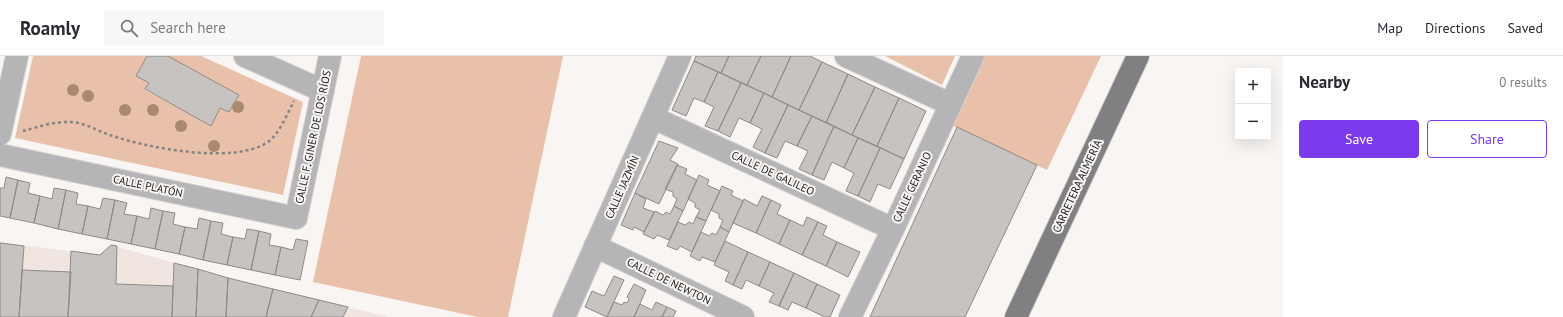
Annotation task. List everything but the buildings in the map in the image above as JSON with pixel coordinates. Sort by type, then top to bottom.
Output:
[{"type":"main road","name":"CARRETERA ALMERÍA","points":[[1016,317],[1138,56]]},
{"type":"street","points":[[8,133],[16,56]]},
{"type":"street","points":[[245,56],[323,91]]},
{"type":"street","name":"CALLE F. GINER DE LOS RÍOS","points":[[296,218],[330,56]]},
{"type":"street","name":"CALLE JAZMÍN","points":[[564,317],[654,118],[680,56]]},
{"type":"street","points":[[846,56],[950,104]]},
{"type":"street","name":"CALLE GERANIO","points":[[850,317],[893,229],[973,56]]},
{"type":"street","name":"CALLE DE GALILEO","points":[[654,118],[893,229]]},
{"type":"street","name":"CALLE PLATÓN","points":[[0,155],[296,218]]},
{"type":"street","name":"CALLE DE NEWTON","points":[[595,246],[743,317]]},
{"type":"path","points":[[8,133],[71,122],[81,123],[110,135],[154,147],[190,152],[233,152],[254,148],[269,141],[275,134],[295,99]]},
{"type":"shaded area","points":[[33,56],[147,56],[136,76],[149,83],[145,90],[211,125],[220,108],[229,112],[239,95],[168,56],[201,56],[303,102],[283,195],[15,138]]},
{"type":"shaded area","points":[[361,56],[563,56],[508,317],[478,317],[313,282]]},
{"type":"shaded area","points":[[885,56],[955,56],[942,85]]},
{"type":"shaded area","points":[[984,56],[1101,56],[1047,170],[951,125]]},
{"type":"shaded area","points":[[0,242],[99,255],[111,245],[228,278],[389,317],[0,317]]}]
